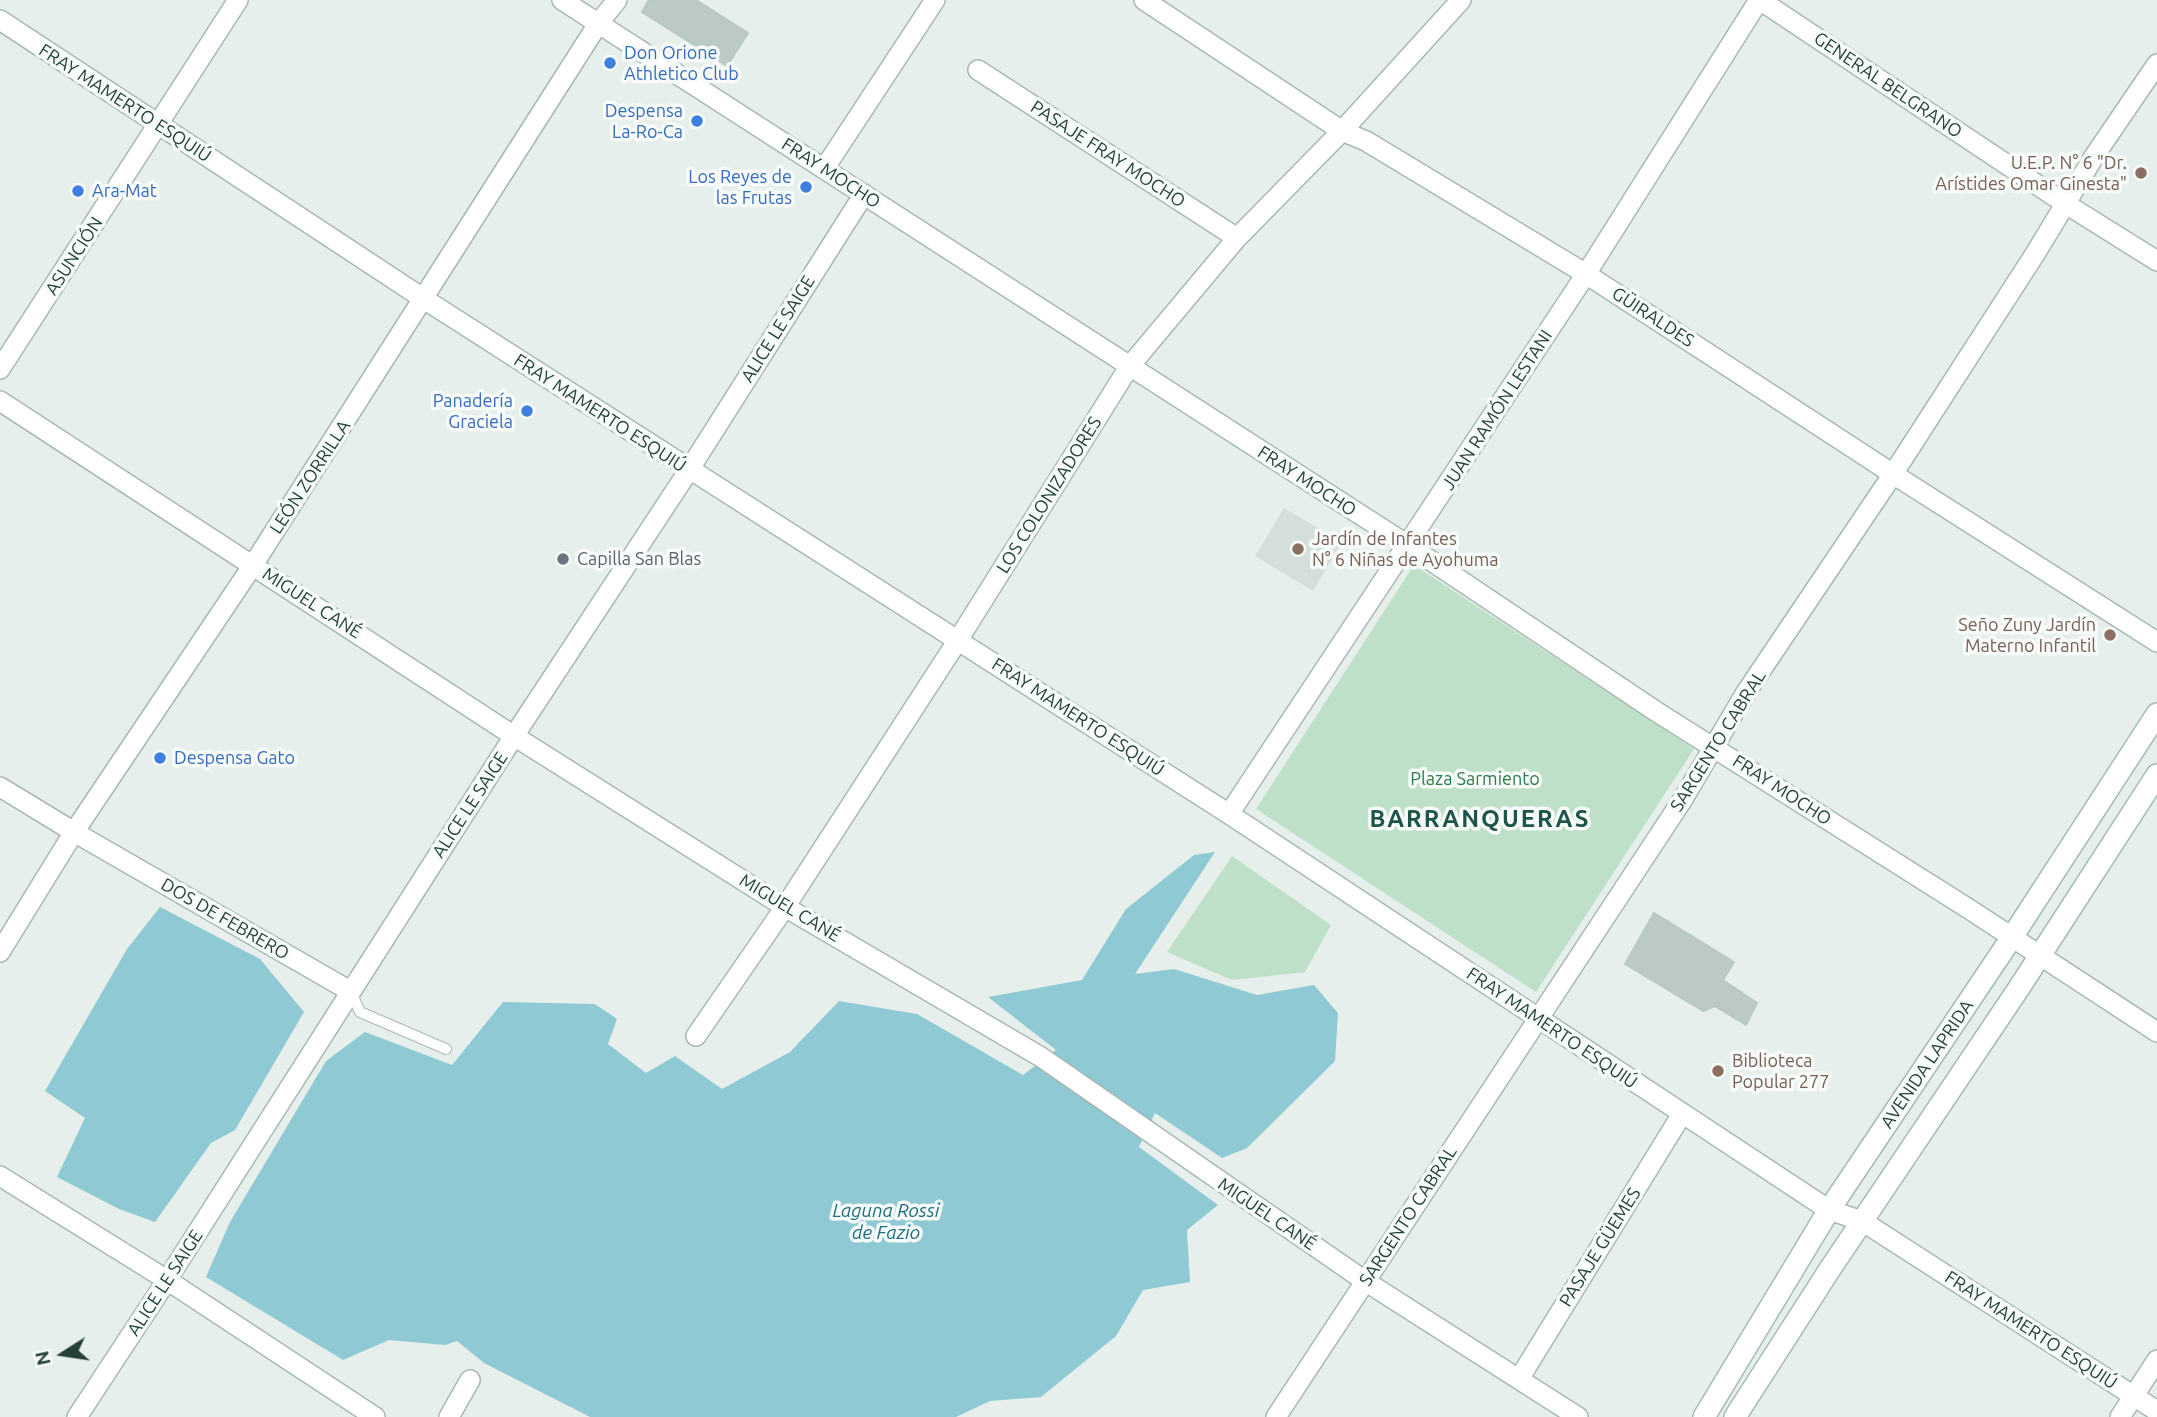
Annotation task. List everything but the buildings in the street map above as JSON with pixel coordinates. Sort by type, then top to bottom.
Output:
[{"type":"main road","name":"AVENIDA LAPRIDA","points":[[1704,1417],[1829,1210],[2157,714]]},
{"type":"main road","name":"AVENIDA LAPRIDA","points":[[1735,1417],[2157,775]]},
{"type":"street","name":"ASUNCIÓN","points":[[0,369],[238,0]]},
{"type":"street","name":"FRAY MOCHO","points":[[562,0],[1409,546],[1657,712],[2157,1032]]},
{"type":"street","name":"LEÓN ZORRILLA","points":[[0,952],[74,832],[253,565],[598,24],[617,0]]},
{"type":"street","points":[[824,169],[935,0]]},
{"type":"street","name":"GÜIRALDES","points":[[1144,0],[1342,131],[1366,141],[1586,274],[2157,642]]},
{"type":"street","name":"GENERAL BELGRANO","points":[[1759,0],[2066,204],[2157,261]]},
{"type":"street","name":"JUAN RAMÓN LESTANI","points":[[1229,814],[1409,546],[1586,274],[1759,0]]},
{"type":"street","name":"LOS COLONIZADORES","points":[[696,1036],[785,906],[958,640],[1129,367],[1237,238],[1342,131],[1451,3]]},
{"type":"street","name":"FRAY MAMERTO ESQUIÚ","points":[[0,20],[424,299],[1229,814],[1829,1210],[1862,1221],[2157,1410]]},
{"type":"street","name":"SARGENTO CABRAL","points":[[1276,1417],[1683,799],[1745,694],[1894,474],[2095,155],[2157,64]]},
{"type":"street","name":"PASAJE FRAY MOCHO","points":[[978,70],[1237,238]]},
{"type":"street","name":"ALICE LE SAIGE","points":[[77,1417],[514,736],[689,470],[864,194]]},
{"type":"street","name":"MIGUEL CANÉ","points":[[0,401],[514,736],[785,906],[1041,1057],[1365,1281],[1578,1417]]},
{"type":"street","name":"DOS DE FEBRERO","points":[[0,787],[350,991]]},
{"type":"street","name":"PASAJE GÜEMES","points":[[1519,1379],[1682,1114]]},
{"type":"street","points":[[0,1176],[167,1280],[375,1417]]},
{"type":"street","points":[[2120,1417],[2157,1360]]},
{"type":"street","points":[[449,1417],[470,1380]]},
{"type":"lane","name":"DOS DE FEBRERO","points":[[350,991],[360,1012],[446,1049]]},
{"type":"shaded area","name":"Jardín de Infantes N° 6 Niñas de Ayohuma","points":[[1284,508],[1342,542],[1313,591],[1255,556]]},
{"type":"green space","name":"Plaza Sarmiento","points":[[1414,565],[1694,749],[1536,992],[1256,809]]},
{"type":"green space","points":[[1232,856],[1331,925],[1305,972],[1232,980],[1167,952]]},
{"type":"water","name":"Laguna Rossi de Fazio","points":[[1215,852],[1135,974],[1174,969],[1257,995],[1314,985],[1338,1013],[1335,1061],[1247,1148],[1222,1158],[1155,1113],[1139,1147],[1218,1205],[1187,1230],[1190,1282],[1143,1290],[1116,1336],[1041,1397],[990,1401],[956,1417],[590,1417],[484,1363],[457,1341],[445,1345],[389,1340],[343,1360],[206,1277],[230,1222],[326,1061],[365,1032],[452,1065],[503,1002],[595,1004],[617,1019],[608,1044],[646,1073],[675,1056],[722,1089],[790,1052],[839,1001],[917,1014],[1023,1075],[1056,1050],[988,997],[1082,980],[1126,909],[1194,855]]},
{"type":"water","points":[[160,907],[260,959],[304,1012],[235,1130],[211,1143],[155,1222],[119,1209],[57,1177],[85,1118],[45,1091],[127,949]]},
{"type":"place","name":"Don Orione Athletico Club","points":[[610,63]]},
{"type":"place","name":"Despensa La-Ro-Ca","points":[[697,121]]},
{"type":"place","name":"U.E.P. N° 6 \"Dr. Arístides Omar Ginesta\"","points":[[2141,173]]},
{"type":"place","name":"Los Reyes de las Frutas","points":[[806,187]]},
{"type":"place","name":"Ara-Mat","points":[[78,191]]},
{"type":"place","name":"Panadería Graciela","points":[[527,411]]},
{"type":"place","name":"Jardín de Infantes N° 6 Niñas de Ayohuma","points":[[1298,549]]},
{"type":"place","name":"Capilla San Blas","points":[[563,559]]},
{"type":"place","name":"Seño Zuny Jardín Materno Infantil","points":[[2110,635]]},
{"type":"place","name":"Despensa Gato","points":[[160,758]]},
{"type":"place","name":"Biblioteca Popular 277","points":[[1718,1071]]},
{"type":"district","name":"BARRANQUERAS","points":[[1480,819]]}]
